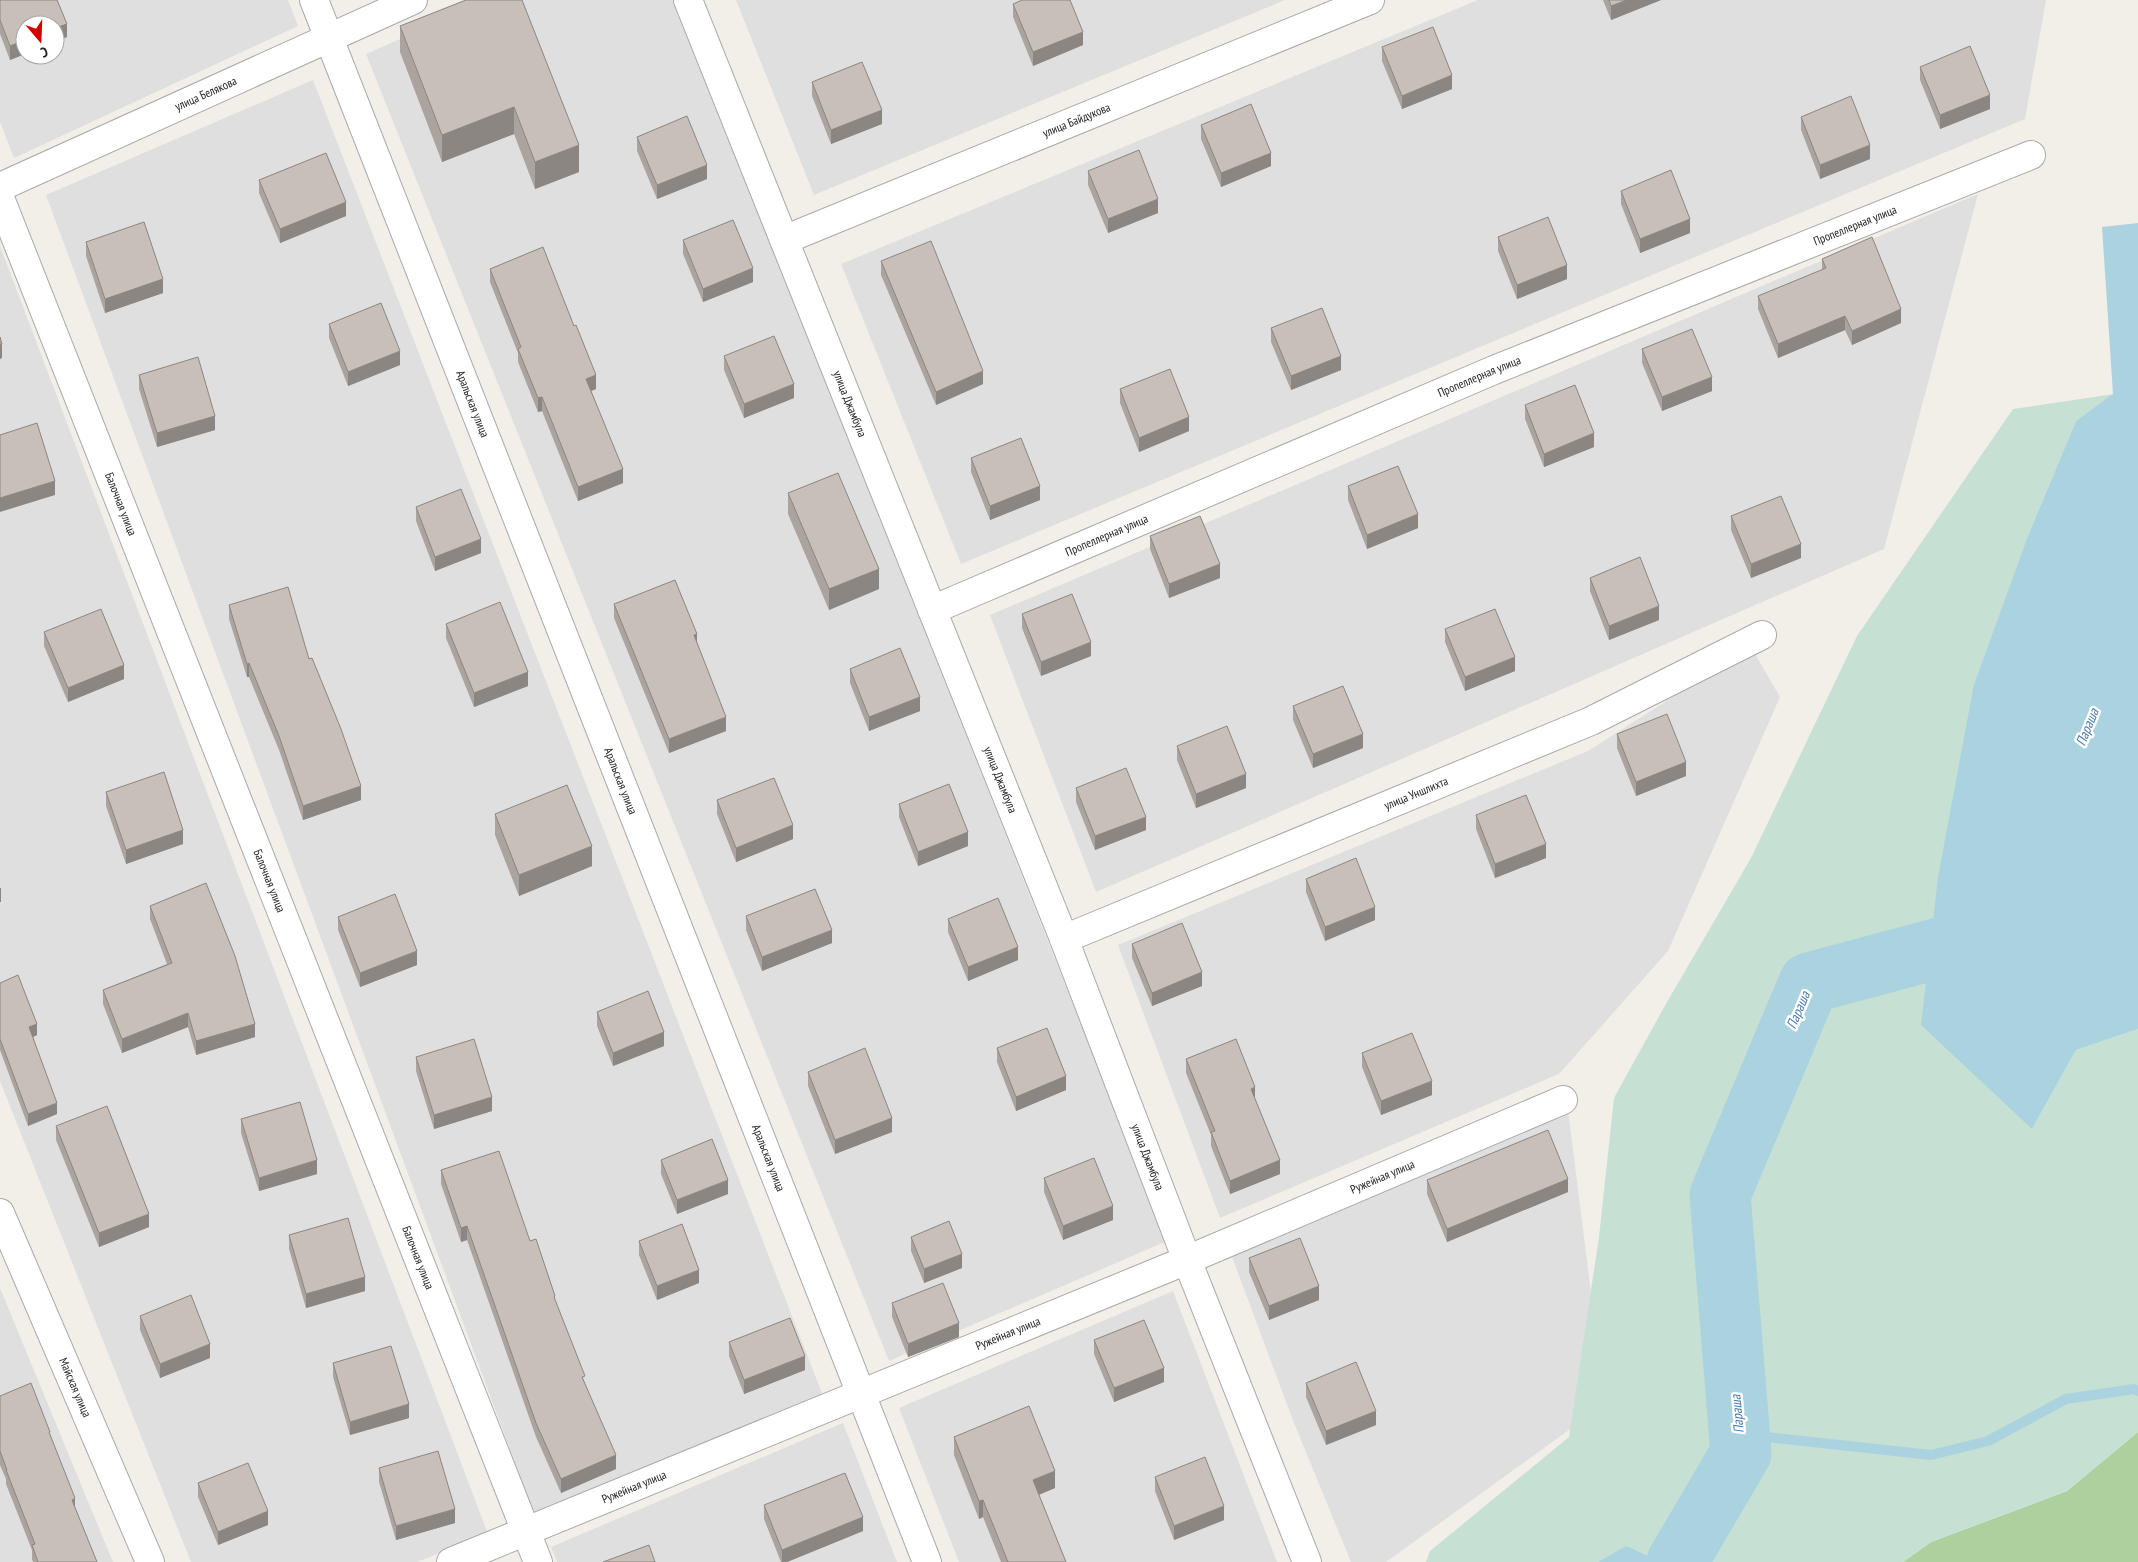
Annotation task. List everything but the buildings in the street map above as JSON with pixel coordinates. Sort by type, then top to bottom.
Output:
[{"type":"street","name":"Аральская улица","points":[[314,0],[927,1562]]},
{"type":"street","name":"улица Белякова","points":[[0,187],[330,40],[413,0]]},
{"type":"street","name":"улица Джамбула","points":[[688,0],[1064,939],[1187,1260],[1306,1562]]},
{"type":"street","name":"улица Байдукова","points":[[784,240],[1370,0]]},
{"type":"street","name":"Пропеллерная улица","points":[[932,610],[1494,370],[2031,155]]},
{"type":"street","name":"Балочная улица","points":[[0,198],[538,1562]]},
{"type":"street","name":"улица Уншлихта","points":[[1064,939],[1592,721],[1762,635]]},
{"type":"street","name":"Ружейная улица","points":[[451,1562],[526,1533],[860,1393],[1187,1260],[1563,1100]]},
{"type":"street","name":"Майская улица","points":[[0,1213],[150,1562]]},
{"type":"shaded area","points":[[0,0],[288,0],[298,26],[14,158],[0,122]]},
{"type":"shaded area","points":[[489,0],[674,0],[1167,1241],[889,1361],[366,54]]},
{"type":"shaded area","points":[[736,0],[1285,0],[814,195]]},
{"type":"shaded area","points":[[1478,0],[2046,0],[2025,119],[961,564],[841,264]]},
{"type":"shaded area","points":[[313,80],[823,1396],[535,1517],[46,195]]},
{"type":"shaded area","points":[[1978,194],[1884,549],[1096,892],[990,615]]},
{"type":"shaded area","points":[[0,246],[488,1534],[417,1562],[191,1562],[0,1081]]},
{"type":"shaded area","points":[[1751,647],[1780,697],[1668,951],[1559,1074],[1220,1218],[1118,945],[1588,751]]},
{"type":"shaded area","points":[[1568,1110],[1605,1404],[1386,1562],[1351,1562],[1292,1418],[1231,1254]]},
{"type":"shaded area","points":[[0,1288],[113,1562],[0,1562]]},
{"type":"shaded area","points":[[1173,1291],[1277,1562],[959,1562],[899,1408]]},
{"type":"shaded area","points":[[843,1423],[897,1562],[557,1562],[551,1547]]},
{"type":"green space","points":[[2114,394],[2076,421],[2027,538],[1974,684],[2032,1129],[2076,1050],[2138,1029],[2138,1432],[2067,1491],[1931,1542],[1903,1562],[1667,1562],[1626,1547],[1598,1562],[1426,1562],[1430,1551],[1569,1437],[1599,1237],[1614,1098],[1667,1002],[1751,858],[1857,636],[2013,409]]},
{"type":"green space","points":[[2138,1432],[2138,1562],[1903,1562],[1931,1542],[2067,1491]]},
{"type":"water","points":[[2138,223],[2138,1029],[2076,1050],[2032,1129],[1921,1025],[1938,877],[1974,684],[2027,538],[2076,421],[2113,394],[2102,227]]},
{"type":"water","points":[[1626,1546],[1663,1562],[1598,1562]]},
{"type":"waterway","name":"Параша","points":[[1677,1562],[1741,1453],[1720,1195],[1809,983],[2003,931],[2006,922]]},
{"type":"waterway","points":[[1739,1434],[1931,1455],[1988,1441],[2066,1399],[2134,1389],[2138,1391]]}]
